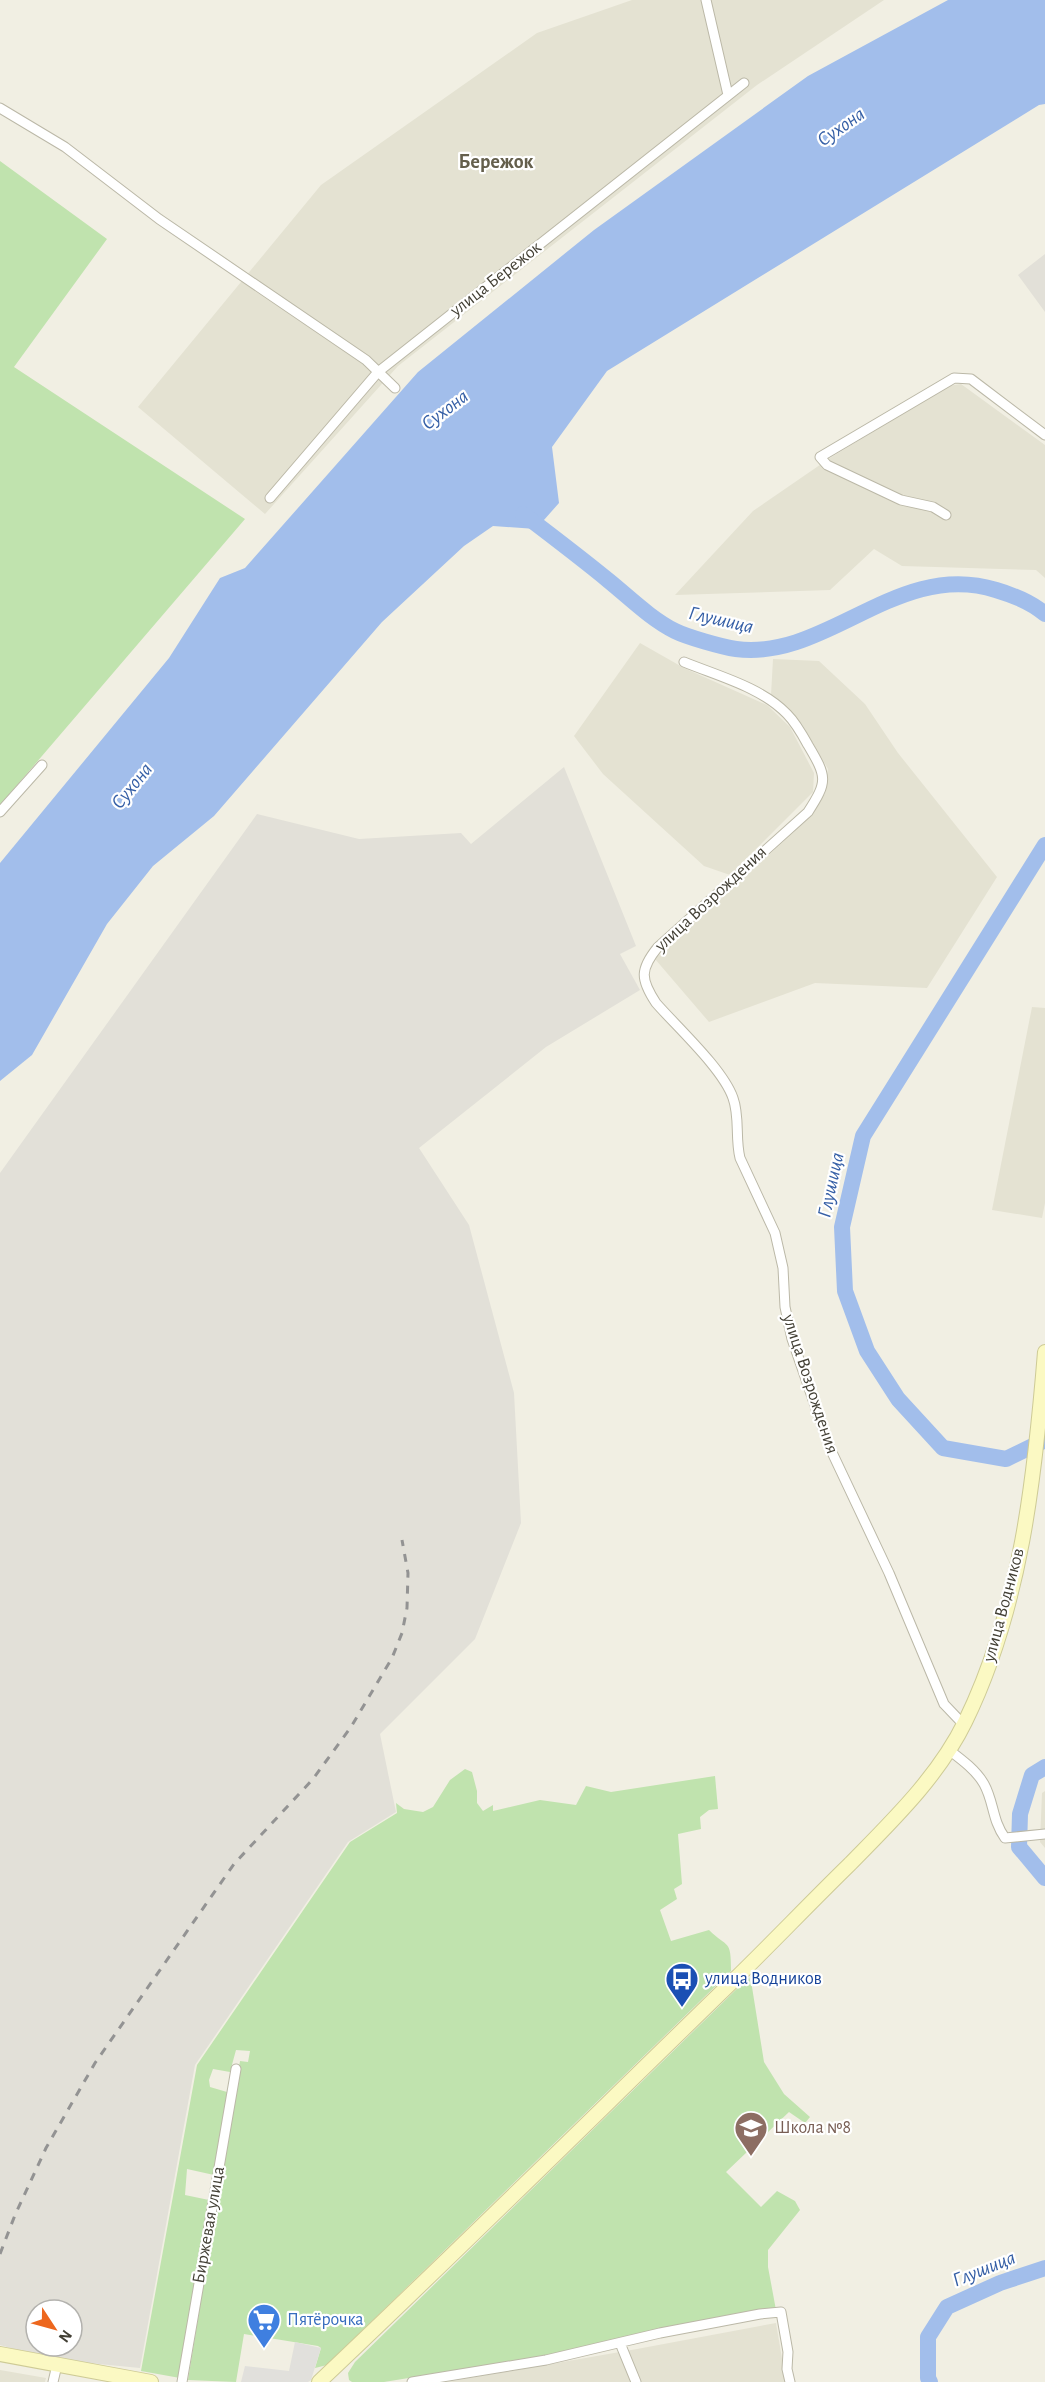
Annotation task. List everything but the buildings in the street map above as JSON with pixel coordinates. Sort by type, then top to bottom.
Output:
[{"type":"main road","name":"улица Водников","points":[[319,2382],[758,1957],[899,1813],[949,1750],[979,1693],[1003,1620],[1019,1558],[1029,1497],[1045,1352]]},
{"type":"main road","points":[[0,2354],[128,2380],[151,2382]]},
{"type":"street","points":[[706,0],[728,95]]},
{"type":"street","name":"улица Бережок","points":[[270,498],[378,372],[744,83]]},
{"type":"street","points":[[0,108],[65,147],[159,219],[366,360],[395,388]]},
{"type":"street","points":[[946,515],[933,507],[901,500],[827,465],[820,457],[954,378],[971,379],[1045,435]]},
{"type":"street","name":"улица Возрождения","points":[[684,662],[752,690],[786,714],[796,724],[816,759],[822,773],[823,783],[808,812],[658,946],[645,965],[644,980],[656,1003],[721,1075],[731,1092],[736,1111],[737,1146],[740,1158],[775,1233],[783,1268],[785,1307],[792,1339],[829,1446],[889,1573],[944,1704],[964,1725]]},
{"type":"street","points":[[0,812],[42,765]]},
{"type":"street","points":[[949,1750],[967,1764],[984,1784],[997,1826],[1005,1838],[1045,1834]]},
{"type":"street","name":"Биржевая улица","points":[[182,2382],[236,2069]]},
{"type":"street","points":[[412,2382],[546,2360],[749,2316],[781,2312],[788,2352],[787,2369],[790,2382]]},
{"type":"street","points":[[620,2343],[636,2382]]},
{"type":"street","points":[[53,2382],[57,2365]]},
{"type":"shaded area","name":"Бережок","points":[[632,0],[884,0],[757,85],[398,366],[265,514],[138,407],[321,185],[537,33]]},
{"type":"shaded area","points":[[1045,254],[1045,312],[1018,275]]},
{"type":"shaded area","points":[[961,384],[1045,445],[1045,578],[1036,570],[902,566],[874,549],[830,590],[675,595],[753,511],[830,458],[948,386]]},
{"type":"shaded area","points":[[640,643],[684,668],[767,705],[790,727],[814,773],[813,792],[730,875],[704,866],[603,774],[574,736]]},
{"type":"shaded area","points":[[773,659],[819,661],[865,704],[898,753],[997,877],[927,988],[815,983],[709,1022],[655,959],[794,832],[825,794],[828,769],[802,724],[771,695]]},
{"type":"shaded area","points":[[564,767],[636,946],[620,954],[640,990],[546,1047],[419,1148],[469,1225],[514,1393],[521,1523],[475,1639],[380,1734],[396,1812],[348,1842],[195,2065],[140,2368],[48,2359],[45,2358],[84,2358],[84,2298],[24,2298],[24,2352],[0,2345],[0,1173],[257,814],[359,839],[461,833],[471,844]]},
{"type":"shaded area","points":[[1032,1007],[1045,1008],[1045,1203],[1042,1218],[992,1210]]},
{"type":"shaded area","points":[[1045,1791],[1045,1848],[1040,1842],[1042,1793]]},
{"type":"shaded area","points":[[776,2323],[786,2382],[447,2382],[637,2349]]},
{"type":"shaded area","points":[[295,2342],[321,2348],[311,2380],[308,2382],[241,2382],[245,2366],[289,2371]]},
{"type":"shaded area","points":[[0,2370],[46,2378],[45,2382],[0,2382]]},
{"type":"green space","points":[[0,161],[107,239],[14,367],[245,519],[0,805]]},
{"type":"green space","points":[[465,1769],[472,1772],[477,1791],[477,1803],[483,1811],[493,1805],[493,1811],[540,1800],[576,1805],[586,1786],[611,1792],[715,1776],[718,1809],[709,1810],[700,1817],[701,1829],[678,1834],[682,1884],[674,1889],[677,1899],[660,1910],[671,1941],[709,1930],[727,1945],[731,1971],[327,2365],[315,2368],[321,2348],[318,2346],[244,2334],[236,2382],[188,2380],[240,2061],[248,2062],[250,2051],[236,2050],[230,2072],[213,2069],[209,2080],[210,2087],[227,2092],[214,2175],[187,2169],[185,2195],[209,2200],[180,2378],[141,2371],[197,2065],[350,1842],[397,1813],[396,1803],[404,1809],[423,1812],[433,1807],[450,1780]]},
{"type":"green space","points":[[749,1977],[764,2062],[784,2094],[810,2117],[805,2123],[789,2112],[726,2172],[761,2207],[777,2191],[795,2201],[800,2210],[768,2250],[768,2267],[776,2310],[544,2356],[384,2382],[352,2382],[349,2380],[348,2373],[355,2362]]},
{"type":"water","name":"Сухона","points":[[948,0],[1045,0],[1045,104],[1039,105],[607,371],[552,447],[559,503],[536,529],[493,526],[464,546],[382,622],[214,816],[153,866],[107,924],[32,1055],[0,1081],[0,863],[169,658],[220,578],[245,568],[418,372],[594,230],[808,76]]},
{"type":"waterway","name":"Глушица","points":[[523,514],[666,626],[705,642],[730,648],[769,649],[801,640],[895,598],[927,588],[960,584],[1009,594],[1028,602],[1045,614]]},
{"type":"waterway","name":"Глушица","points":[[1045,845],[863,1136],[842,1227],[845,1291],[867,1351],[898,1399],[943,1448],[1006,1459],[1045,1440]]},
{"type":"waterway","name":"Глушица","points":[[1045,1767],[1032,1775],[1020,1814],[1019,1847],[1045,1878]]},
{"type":"waterway","name":"Глушица","points":[[930,2382],[928,2378],[928,2337],[947,2307],[1000,2283],[1045,2268]]},
{"type":"railway","points":[[0,2254],[46,2148],[95,2063],[234,1864],[313,1779],[351,1727],[392,1658],[402,1633],[407,1608],[408,1573],[402,1540]]},
{"type":"place","name":"улица Водников","points":[[682,2008]]},
{"type":"place","name":"Школа №8","points":[[751,2157]]},
{"type":"place","name":"Пятёрочка","points":[[264,2349]]},
{"type":"district","name":"Бережок","points":[[496,162]]}]
